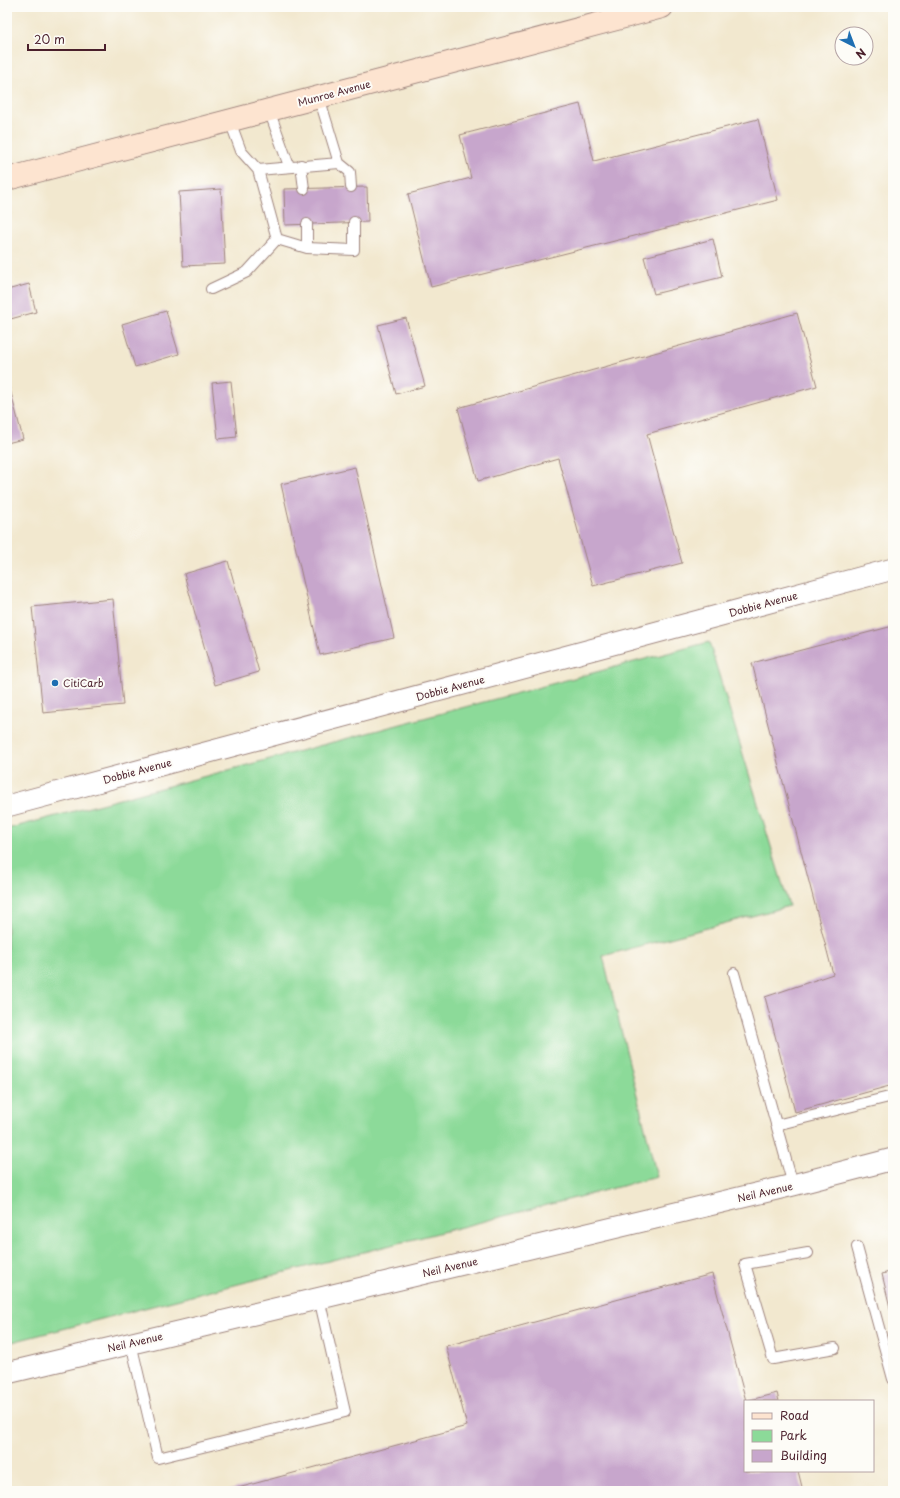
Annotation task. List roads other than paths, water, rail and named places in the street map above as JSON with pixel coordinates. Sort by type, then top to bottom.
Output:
[{"type":"main road","name":"Munroe Avenue","points":[[7,179],[662,7]]},
{"type":"street","name":"Dobbie Avenue","points":[[7,806],[893,569]]},
{"type":"street","name":"Neil Avenue","points":[[7,1373],[793,1185],[893,1159]]},
{"type":"lane","points":[[320,97],[339,163],[350,172],[351,187]]},
{"type":"lane","points":[[269,110],[289,166]]},
{"type":"lane","points":[[230,121],[241,151],[258,170],[277,239]]},
{"type":"lane","points":[[258,170],[289,166],[339,163]]},
{"type":"lane","points":[[302,165],[304,189]]},
{"type":"lane","points":[[277,239],[307,248],[354,250],[354,222]]},
{"type":"lane","points":[[307,224],[307,248]]},
{"type":"lane","points":[[212,289],[247,272],[277,239]]},
{"type":"lane","points":[[734,973],[793,1185]]},
{"type":"lane","points":[[776,1125],[893,1096]]},
{"type":"lane","points":[[857,1246],[893,1378]]},
{"type":"lane","points":[[808,1253],[745,1264],[773,1359],[835,1348]]},
{"type":"lane","points":[[131,1343],[158,1458],[345,1412],[319,1298]]},
{"type":"place","name":"CitiCarb","points":[[55,683]]}]
